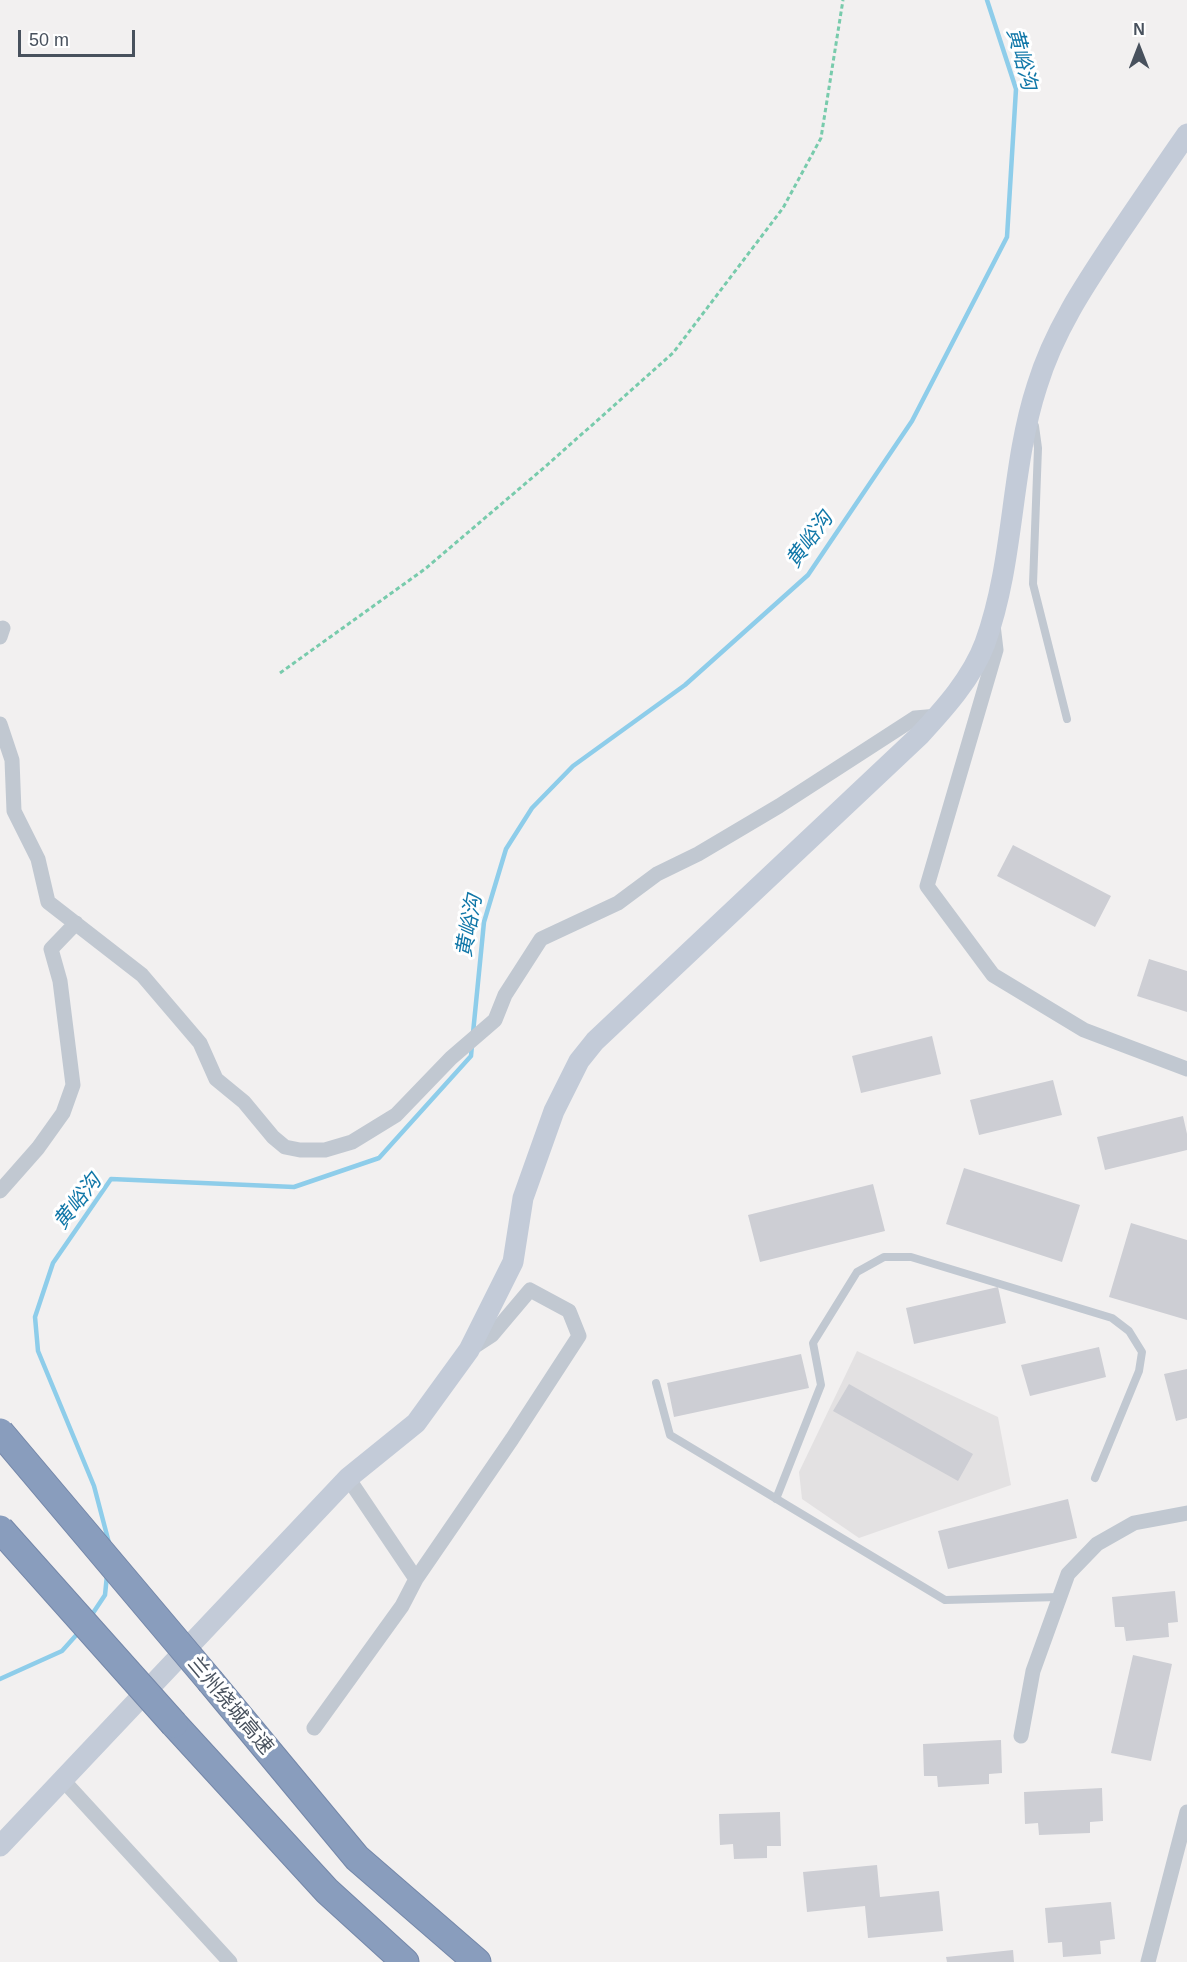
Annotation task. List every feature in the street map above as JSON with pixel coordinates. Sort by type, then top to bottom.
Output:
[{"type":"highway","name":"兰州绕城高速","points":[[0,1432],[357,1858],[477,1962]]},
{"type":"highway","points":[[0,1529],[327,1892],[405,1962]]},
{"type":"main road","points":[[0,1846],[348,1478],[416,1423],[469,1350],[513,1262],[523,1198],[554,1111],[579,1061],[595,1041],[938,716],[984,645],[992,619],[1004,569],[1028,415],[1054,338],[1086,283],[1187,134]]},
{"type":"street","points":[[992,619],[996,650],[927,886],[993,975],[1084,1030],[1187,1069]]},
{"type":"street","points":[[2,734],[12,760],[14,811],[38,859],[48,902],[142,975],[200,1043],[216,1079],[244,1102],[273,1137],[285,1147],[300,1150],[325,1150],[352,1142],[396,1115],[451,1058],[495,1020],[505,995],[541,939],[618,903],[657,874],[698,854],[769,812],[915,718],[938,716]]},
{"type":"street","points":[[0,1191],[38,1148],[63,1113],[73,1084],[60,981],[51,949],[76,923]]},
{"type":"street","points":[[314,1728],[402,1606],[416,1579],[579,1336],[569,1311],[530,1290],[492,1335],[469,1350]]},
{"type":"street","points":[[348,1478],[416,1579]]},
{"type":"street","points":[[1021,1736],[1033,1671],[1068,1574],[1097,1544],[1134,1523],[1187,1513]]},
{"type":"street","points":[[62,1779],[230,1962]]},
{"type":"street","points":[[1148,1962],[1187,1812]]},
{"type":"lane","points":[[1032,404],[1038,448],[1033,584],[1067,719]]},
{"type":"lane","points":[[776,1499],[821,1385],[813,1343],[857,1272],[884,1257],[911,1257],[1112,1318],[1129,1331],[1142,1352],[1139,1371],[1095,1478]]},
{"type":"lane","points":[[656,1383],[670,1435],[945,1600],[1059,1597]]},
{"type":"path","points":[[280,673],[425,569],[674,353],[783,208],[821,138],[843,0]]},
{"type":"shaded area","points":[[857,1351],[998,1417],[1011,1485],[859,1538],[802,1499],[799,1472]]},
{"type":"building","points":[[1013,845],[1111,896],[1095,927],[997,876]]},
{"type":"building","points":[[1149,959],[1187,971],[1187,1012],[1137,996]]},
{"type":"building","points":[[932,1036],[941,1074],[861,1093],[852,1056]]},
{"type":"building","points":[[1053,1080],[1062,1115],[979,1135],[970,1100]]},
{"type":"building","points":[[1183,1116],[1187,1134],[1187,1150],[1105,1170],[1097,1137]]},
{"type":"building","points":[[964,1168],[1080,1205],[1062,1262],[946,1224]]},
{"type":"building","points":[[873,1184],[885,1231],[760,1262],[748,1215]]},
{"type":"building","points":[[1131,1223],[1187,1240],[1187,1320],[1109,1297]]},
{"type":"building","points":[[998,1287],[1006,1323],[914,1344],[906,1308]]},
{"type":"building","points":[[1099,1347],[1106,1377],[1030,1396],[1021,1365]]},
{"type":"building","points":[[801,1354],[809,1388],[674,1417],[667,1383]]},
{"type":"building","points":[[1187,1369],[1187,1418],[1176,1421],[1164,1374]]},
{"type":"building","points":[[849,1384],[973,1454],[958,1481],[833,1411]]},
{"type":"building","points":[[1068,1499],[1077,1538],[948,1569],[938,1531]]},
{"type":"building","points":[[1175,1591],[1178,1622],[1168,1623],[1169,1637],[1126,1641],[1124,1627],[1115,1627],[1112,1597]]},
{"type":"building","points":[[1133,1655],[1172,1664],[1151,1761],[1111,1753]]},
{"type":"building","points":[[1001,1740],[1002,1773],[989,1774],[989,1784],[938,1787],[937,1776],[924,1776],[923,1744]]},
{"type":"building","points":[[1102,1788],[1103,1821],[1090,1822],[1090,1833],[1039,1835],[1038,1823],[1025,1824],[1024,1792]]},
{"type":"building","points":[[780,1812],[781,1846],[767,1846],[767,1858],[734,1859],[733,1844],[720,1845],[719,1814]]},
{"type":"building","points":[[877,1865],[880,1897],[939,1891],[943,1931],[868,1938],[865,1906],[807,1912],[803,1872]]},
{"type":"building","points":[[1111,1902],[1115,1939],[1100,1941],[1101,1954],[1063,1957],[1062,1942],[1048,1943],[1045,1908]]},
{"type":"building","points":[[1013,1950],[1014,1962],[947,1962],[946,1957]]},
{"type":"waterway","name":"黄峪沟","points":[[473,1033],[484,922],[506,849],[532,808],[573,766],[685,685],[808,575],[912,421],[1007,237],[1016,89],[987,0]]},
{"type":"waterway","name":"黄峪沟","points":[[109,1543],[94,1486],[38,1351],[35,1317],[53,1263],[111,1179],[294,1187],[379,1158],[471,1056],[472,1045]]},
{"type":"waterway","name":"黄峪沟","points":[[91,1616],[105,1595],[107,1575]]},
{"type":"waterway","name":"黄峪沟","points":[[0,1679],[62,1651],[79,1632]]}]
